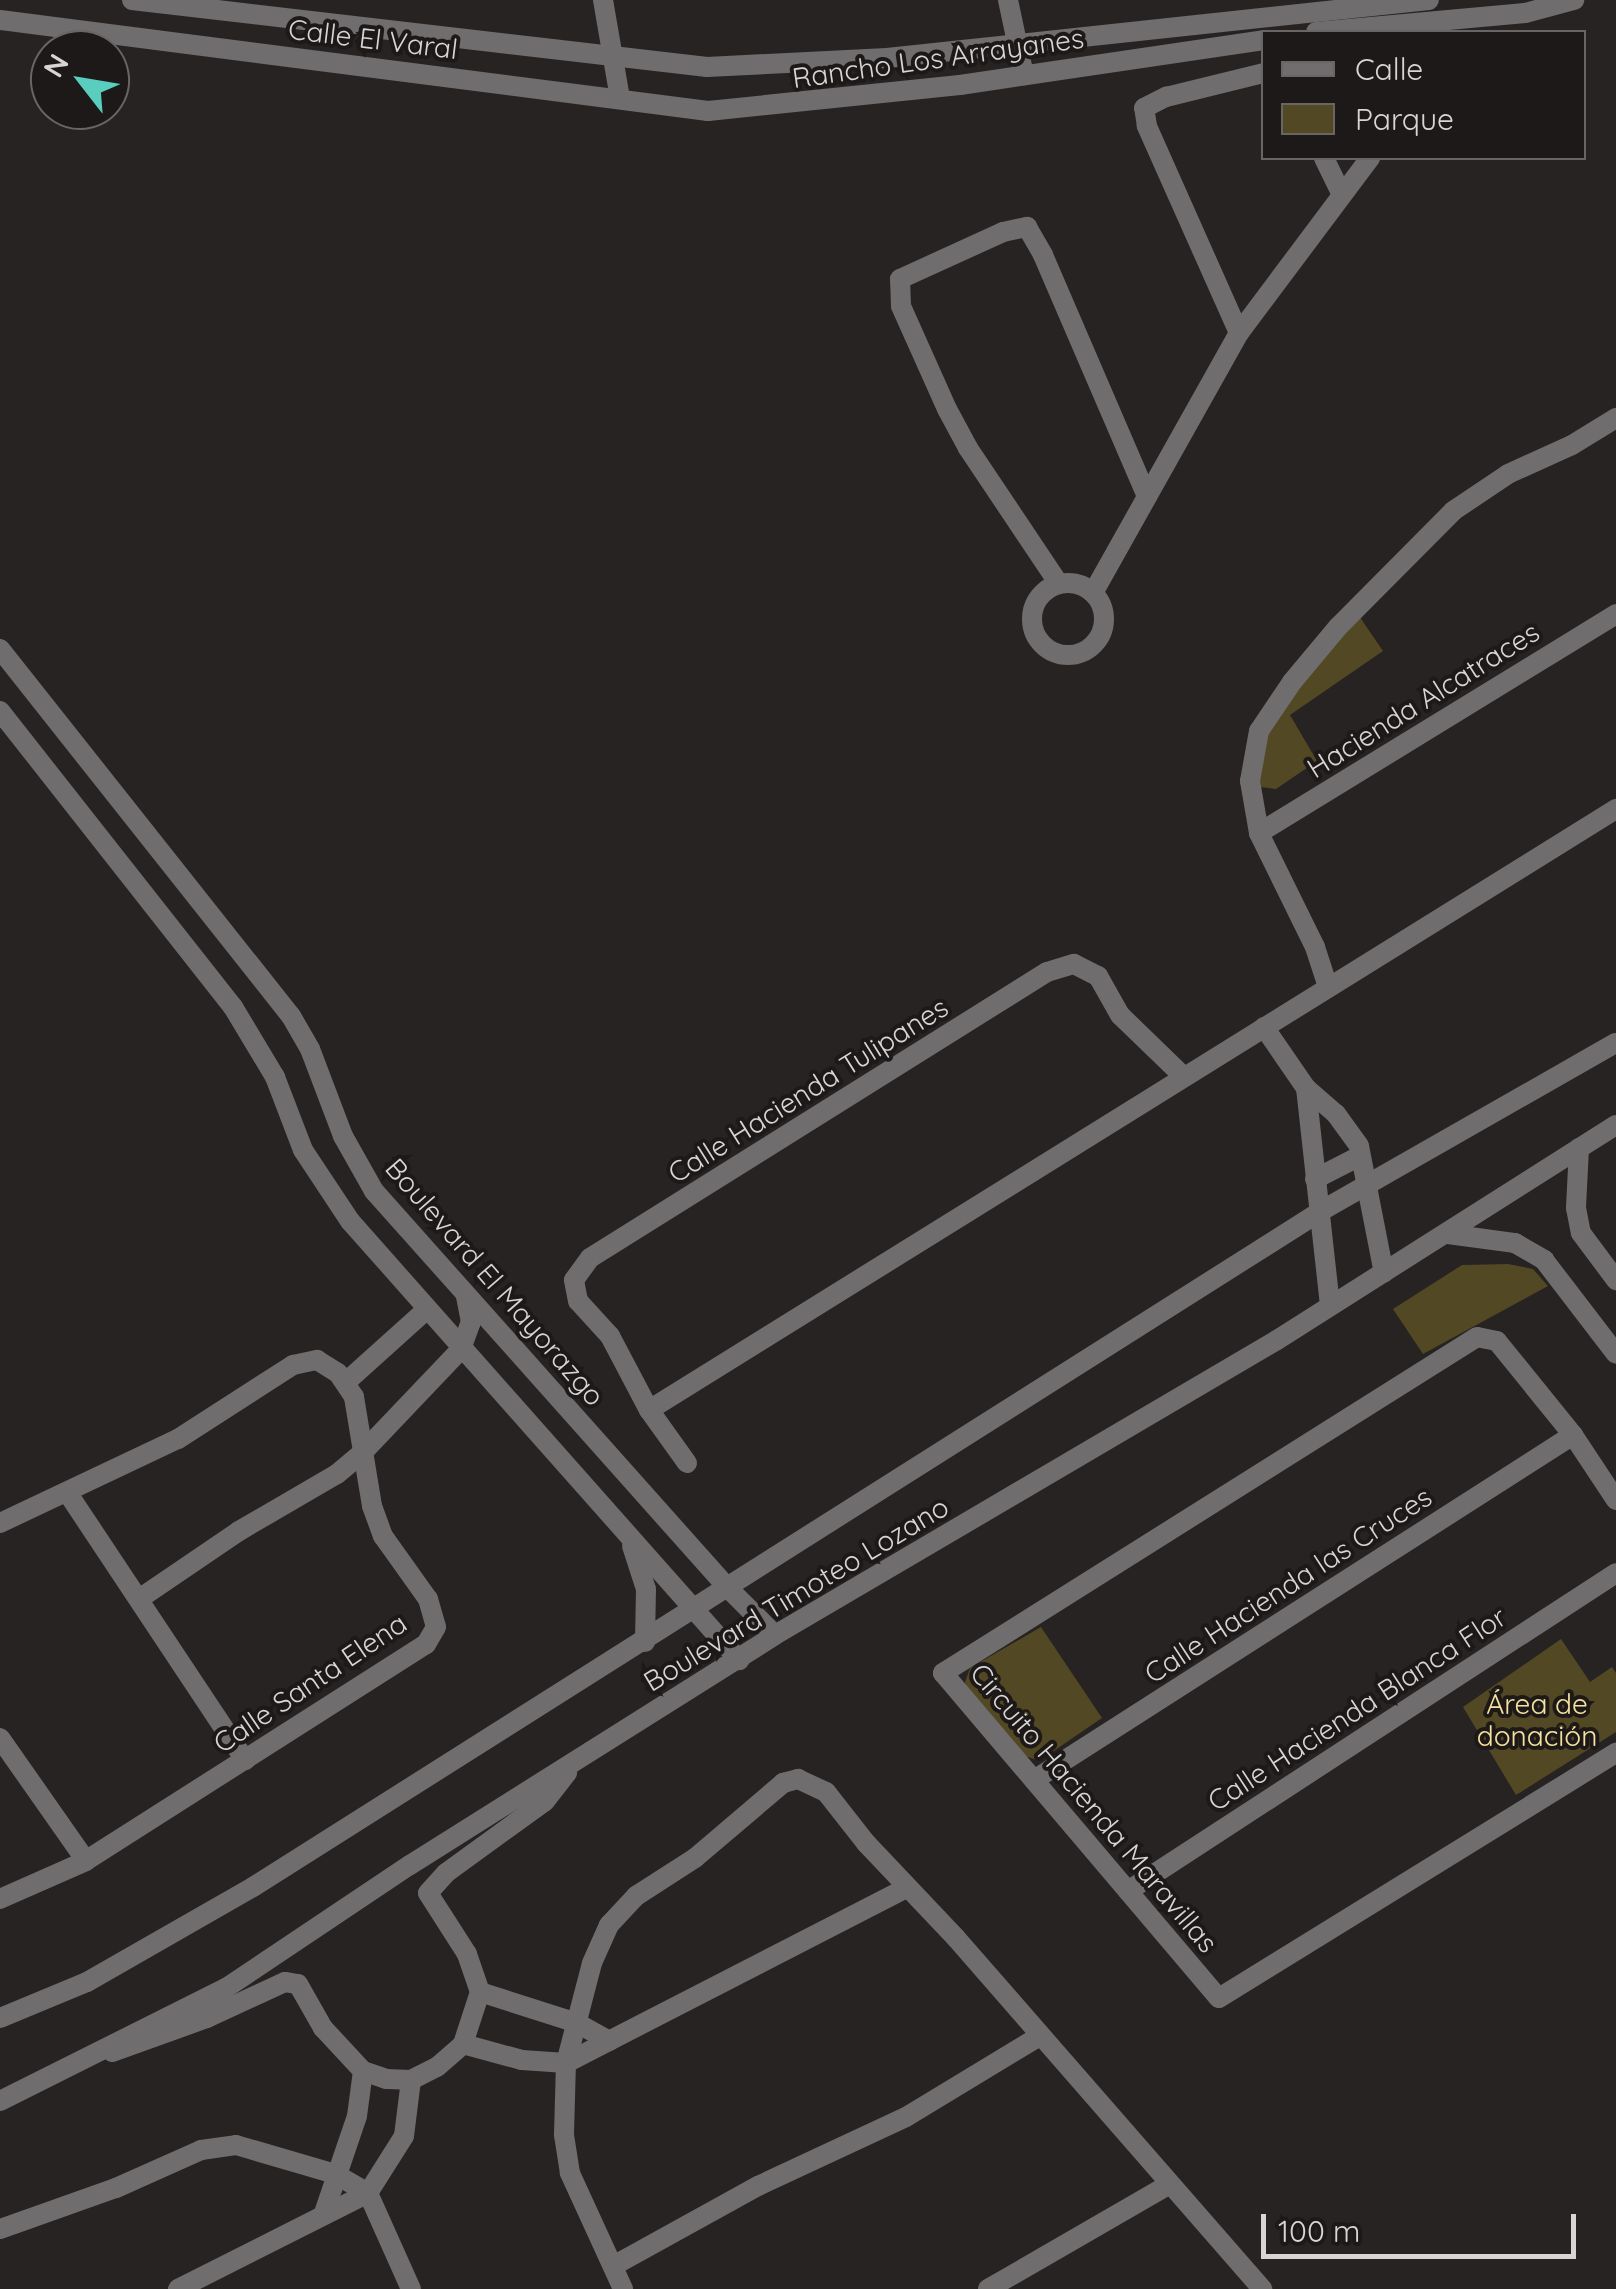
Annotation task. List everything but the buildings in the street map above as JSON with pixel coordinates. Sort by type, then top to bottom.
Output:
[{"type":"street","name":"Calle El Varal","points":[[132,0],[612,59]]},
{"type":"street","points":[[603,0],[620,98]]},
{"type":"street","points":[[1008,0],[1024,75]]},
{"type":"street","name":"Rancho Los Arrayanes","points":[[612,59],[707,67],[809,64],[1429,0]]},
{"type":"street","points":[[1412,30],[1574,0]]},
{"type":"street","name":"Calle El Varal","points":[[0,20],[620,98]]},
{"type":"street","name":"Rancho Los Arrayanes","points":[[620,98],[682,109],[742,110],[1261,40]]},
{"type":"street","points":[[1239,333],[1147,126],[1144,108],[1261,74]]},
{"type":"street","points":[[1325,160],[1341,193]]},
{"type":"street","points":[[1093,593],[1239,333],[1368,160]]},
{"type":"street","points":[[1059,584],[968,448],[947,408],[900,306],[900,280],[1002,232],[1027,227],[1147,497]]},
{"type":"street","points":[[1328,987],[1315,947],[1259,833],[1250,781],[1260,731],[1292,682],[1338,627],[1471,498],[1616,418]]},
{"type":"street","points":[[1059,584],[1077,584],[1093,593],[1103,612],[1101,634],[1075,655],[1053,652],[1037,638],[1032,616],[1040,596],[1059,584]]},
{"type":"street","name":"Hacienda Alcatraces","points":[[1259,833],[1616,614]]},
{"type":"street","name":"Boulevard El Mayorazgo","points":[[0,649],[292,1016],[310,1049],[356,1163],[393,1216],[726,1586],[776,1636]]},
{"type":"street","points":[[0,711],[233,1007],[275,1076],[314,1171],[350,1221],[739,1660]]},
{"type":"street","points":[[649,1410],[1616,809]]},
{"type":"street","name":"Calle Hacienda Tulipanes","points":[[688,1463],[649,1410],[610,1336],[578,1302],[574,1280],[590,1258],[1048,972],[1074,964],[1098,976],[1120,1014],[1184,1077]]},
{"type":"street","points":[[1264,1027],[1306,1088],[1348,1129],[1360,1156],[1384,1274]]},
{"type":"street","name":"Boulevard Timoteo Lozano","points":[[0,2018],[87,1982],[254,1887],[1322,1212],[1616,1043]]},
{"type":"street","points":[[1306,1088],[1330,1306]]},
{"type":"street","name":"Boulevard Timoteo Lozano","points":[[0,2101],[226,1988],[776,1636],[1384,1274],[1616,1125]]},
{"type":"street","points":[[1579,1148],[1576,1208],[1581,1234],[1616,1280]]},
{"type":"street","points":[[1315,1179],[1360,1156]]},
{"type":"street","points":[[1448,1234],[1516,1243],[1544,1260],[1616,1354]]},
{"type":"street","points":[[139,1600],[239,1530],[337,1474],[364,1450],[461,1349],[471,1322],[465,1294]]},
{"type":"street","points":[[0,1523],[178,1440],[293,1365],[317,1360],[346,1382],[427,1310]]},
{"type":"street","name":"Circuito Hacienda Maravillas","points":[[1616,1500],[1573,1436],[1497,1341],[1477,1337],[942,1673],[1219,1998],[1616,1753]]},
{"type":"street","name":"Calle Santa Elena","points":[[0,1899],[86,1861],[426,1644],[436,1627],[428,1599],[384,1536],[372,1506],[360,1418],[346,1382]]},
{"type":"street","name":"Calle Hacienda las Cruces","points":[[1034,1780],[1573,1436]]},
{"type":"street","points":[[67,1492],[245,1760]]},
{"type":"street","points":[[630,1539],[646,1589],[645,1642]]},
{"type":"street","name":"Calle Hacienda Blanca Flor","points":[[1128,1891],[1616,1573]]},
{"type":"street","points":[[0,1738],[86,1861]]},
{"type":"street","points":[[95,2054],[125,2051],[285,1982],[298,1984],[323,2028],[363,2071],[386,2079],[411,2080],[437,2067],[463,2044],[480,1992],[467,1954],[428,1893],[446,1872],[545,1801],[573,1763]]},
{"type":"street","points":[[624,2289],[570,2173],[564,2134],[566,2063],[592,1964],[609,1925],[636,1896],[695,1858],[783,1783],[798,1779],[826,1792],[1262,2289]]},
{"type":"street","points":[[463,2044],[522,2060],[566,2063],[908,1888]]},
{"type":"street","points":[[480,1992],[577,2024],[609,2041]]},
{"type":"street","points":[[612,2266],[758,2186],[906,2117],[1040,2036]]},
{"type":"street","points":[[324,2213],[357,2116],[363,2071]]},
{"type":"street","points":[[178,2289],[368,2193],[404,2136],[411,2080]]},
{"type":"street","points":[[0,2229],[116,2188],[220,2144],[335,2174],[368,2193],[411,2289]]},
{"type":"street","points":[[997,2287],[1168,2184]]},
{"type":"green space","points":[[1355,610],[1383,651],[1290,715],[1317,761],[1276,789],[1261,787],[1257,767],[1279,699]]},
{"type":"green space","points":[[1508,1264],[1533,1269],[1548,1286],[1423,1354],[1393,1309],[1462,1265]]},
{"type":"green space","points":[[1041,1627],[1102,1718],[1039,1761],[1017,1753],[966,1689],[965,1682],[970,1668]]},
{"type":"green space","name":"Área de donación","points":[[1561,1639],[1590,1682],[1612,1667],[1616,1673],[1616,1732],[1516,1795],[1463,1707]]}]
